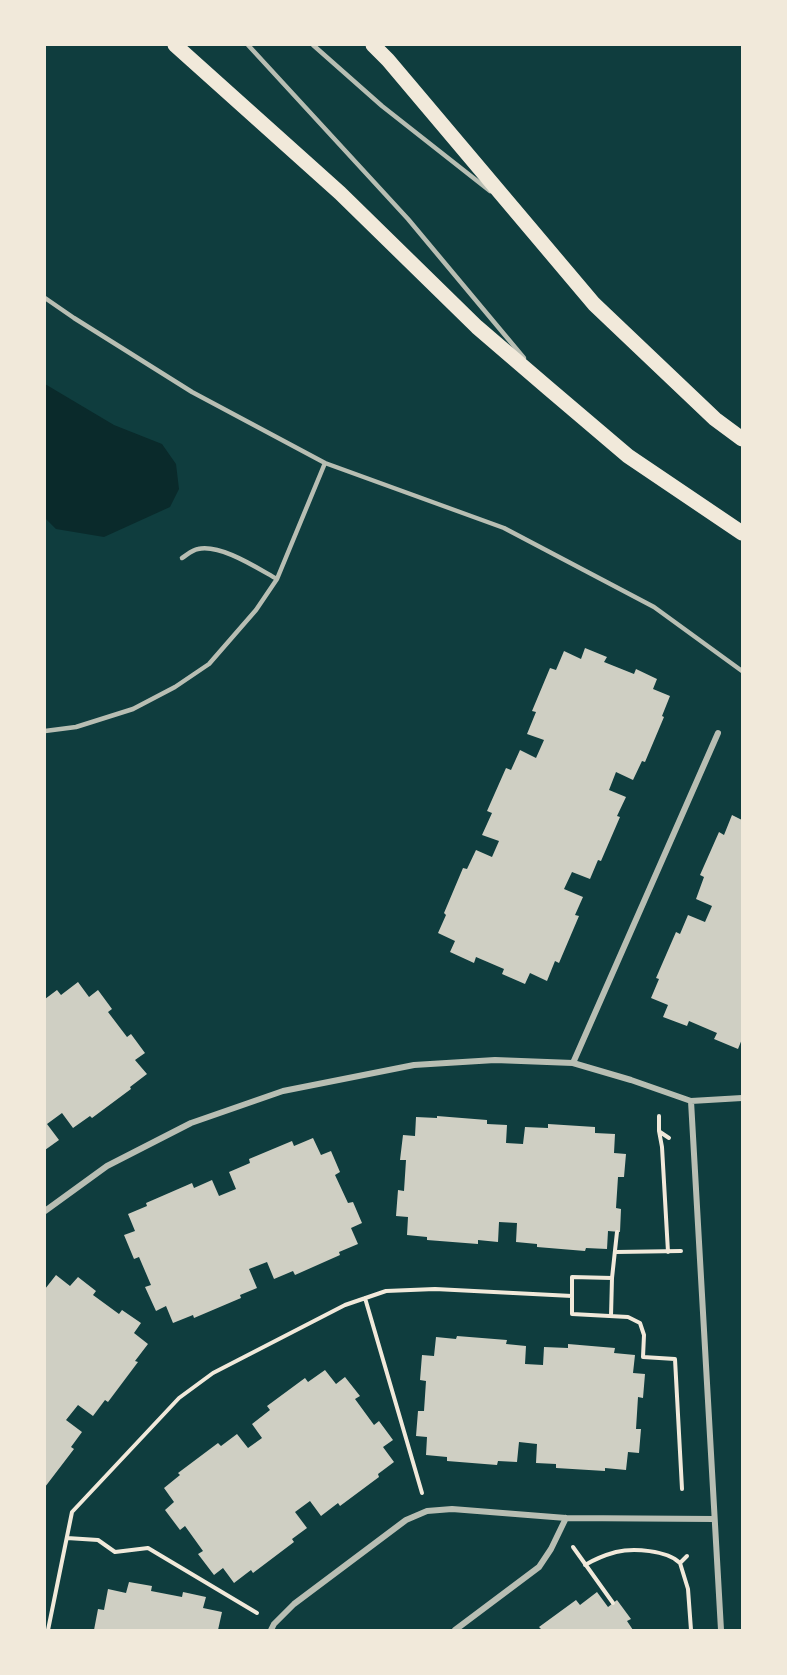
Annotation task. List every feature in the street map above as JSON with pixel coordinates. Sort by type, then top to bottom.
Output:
[{"type":"main road","points":[[175,45],[340,193],[477,327],[628,456],[742,533]]},
{"type":"main road","points":[[373,45],[594,304],[715,419],[742,439]]},
{"type":"street","points":[[573,1064],[718,733]]},
{"type":"street","points":[[45,1211],[107,1166],[191,1123],[283,1091],[414,1065],[495,1060],[573,1064],[631,1080],[691,1101],[742,1098]]},
{"type":"street","points":[[691,1101],[721,1630]]},
{"type":"street","points":[[273,1627],[294,1604],[406,1520],[427,1511],[452,1509],[566,1518],[714,1519]]},
{"type":"street","points":[[455,1630],[539,1567],[551,1549],[566,1518]]},
{"type":"lane","points":[[248,45],[408,219],[548,388]]},
{"type":"lane","points":[[313,45],[382,106],[516,211]]},
{"type":"lane","points":[[45,298],[192,392],[325,463],[504,528],[654,607],[742,671]]},
{"type":"lane","points":[[45,731],[76,727],[133,710],[175,687],[209,664],[256,610],[277,579],[325,463]]},
{"type":"lane","points":[[182,558],[196,549],[211,548],[277,579]]},
{"type":"path","points":[[658,1116],[668,1252]]},
{"type":"path","points":[[659,1131],[669,1138]]},
{"type":"path","points":[[611,1316],[617,1232]]},
{"type":"path","points":[[616,1252],[668,1252],[699,1249]]},
{"type":"path","points":[[612,1278],[572,1277],[572,1314],[628,1317],[640,1323],[644,1335],[643,1357],[675,1359],[682,1489]]},
{"type":"path","points":[[48,1630],[72,1512],[179,1398],[213,1372],[345,1305],[386,1291],[435,1289],[572,1296]]},
{"type":"path","points":[[365,1298],[427,1511]]},
{"type":"path","points":[[561,1530],[613,1603]]},
{"type":"path","points":[[67,1538],[98,1540],[115,1552],[148,1548],[273,1627]]},
{"type":"path","points":[[585,1565],[618,1551],[658,1552],[675,1558],[680,1563],[688,1589],[691,1630]]},
{"type":"path","points":[[680,1563],[687,1556]]},
{"type":"water","points":[[45,384],[114,425],[162,444],[176,464],[179,489],[170,507],[104,537],[56,529],[45,518]]},
{"type":"building","points":[[585,648],[607,657],[604,662],[634,674],[636,669],[657,679],[653,689],[670,696],[662,716],[664,717],[645,762],[642,761],[633,780],[616,772],[609,790],[626,797],[601,861],[598,860],[590,879],[572,872],[564,889],[583,897],[575,915],[579,916],[559,963],[555,961],[547,981],[530,973],[525,984],[502,974],[504,969],[476,957],[474,963],[450,952],[455,941],[438,933],[463,868],[467,869],[476,850],[492,857],[499,841],[482,835],[492,813],[487,811],[506,768],[511,770],[520,750],[536,758],[544,740],[527,734],[536,712],[532,711],[550,668],[556,670],[564,651],[581,659]]},
{"type":"building","points":[[732,815],[742,820],[742,1039],[738,1049],[714,1039],[717,1033],[689,1021],[687,1026],[663,1017],[668,1005],[651,998],[659,979],[656,978],[676,932],[680,934],[688,915],[705,922],[712,906],[696,899],[704,877],[700,875],[719,832],[724,835]]},
{"type":"building","points":[[78,982],[89,997],[98,990],[112,1009],[108,1012],[127,1037],[131,1034],[145,1053],[135,1060],[147,1074],[92,1118],[90,1116],[73,1128],[62,1113],[47,1124],[59,1140],[45,1150],[45,999],[57,990],[61,995]]},
{"type":"building","points":[[437,1116],[487,1120],[487,1124],[507,1125],[506,1143],[523,1144],[525,1127],[548,1128],[548,1124],[595,1127],[595,1133],[615,1134],[614,1153],[626,1154],[624,1177],[618,1177],[616,1208],[621,1209],[620,1232],[608,1231],[607,1249],[586,1248],[585,1251],[537,1247],[537,1244],[516,1242],[517,1223],[499,1222],[498,1242],[478,1240],[478,1244],[427,1240],[427,1237],[407,1235],[408,1217],[396,1216],[398,1190],[404,1191],[406,1160],[400,1160],[403,1135],[415,1136],[416,1117],[437,1118]]},
{"type":"building","points":[[313,1138],[321,1155],[331,1151],[340,1172],[335,1175],[348,1203],[353,1202],[362,1223],[351,1228],[358,1244],[339,1252],[340,1255],[295,1275],[293,1271],[274,1279],[267,1262],[249,1269],[257,1288],[240,1295],[241,1298],[194,1318],[193,1315],[173,1323],[166,1306],[156,1311],[145,1287],[151,1285],[139,1257],[134,1259],[124,1235],[135,1231],[128,1214],[147,1206],[146,1203],[192,1183],[194,1188],[212,1180],[219,1196],[236,1189],[229,1172],[250,1163],[249,1159],[292,1141],[294,1146]]},
{"type":"building","points":[[56,1275],[70,1286],[78,1277],[96,1291],[93,1295],[119,1314],[122,1310],[141,1323],[134,1333],[148,1344],[135,1361],[138,1362],[108,1402],[105,1400],[93,1416],[78,1405],[66,1420],[82,1432],[71,1447],[74,1449],[45,1487],[45,1289]]},
{"type":"building","points":[[457,1336],[507,1340],[506,1344],[526,1346],[525,1364],[543,1365],[544,1347],[568,1348],[568,1344],[615,1348],[614,1353],[635,1355],[633,1373],[645,1374],[643,1398],[638,1397],[636,1429],[641,1429],[639,1453],[628,1452],[626,1470],[605,1468],[605,1471],[556,1468],[556,1464],[536,1463],[537,1444],[519,1442],[517,1462],[498,1461],[497,1465],[447,1461],[447,1457],[426,1455],[427,1437],[416,1436],[418,1411],[424,1411],[426,1381],[420,1380],[422,1355],[434,1356],[436,1337],[456,1339]]},
{"type":"building","points":[[325,1370],[336,1384],[345,1377],[360,1396],[355,1399],[374,1425],[379,1421],[393,1440],[383,1447],[394,1462],[378,1474],[379,1477],[340,1506],[338,1503],[321,1516],[310,1501],[295,1512],[307,1528],[292,1539],[294,1542],[253,1573],[251,1570],[234,1583],[223,1568],[214,1575],[198,1554],[203,1551],[185,1526],[180,1530],[165,1510],[174,1502],[164,1488],[180,1475],[178,1473],[218,1443],[221,1446],[237,1434],[248,1448],[262,1438],[252,1424],[270,1410],[267,1406],[305,1378],[308,1382]]},
{"type":"building","points":[[129,1582],[152,1586],[151,1591],[182,1597],[183,1592],[206,1597],[203,1608],[222,1612],[218,1630],[94,1630],[98,1609],[104,1610],[108,1589],[126,1593]]},
{"type":"building","points":[[597,1592],[608,1607],[617,1600],[631,1619],[627,1621],[633,1630],[542,1630],[539,1627],[576,1600],[580,1605]]}]
